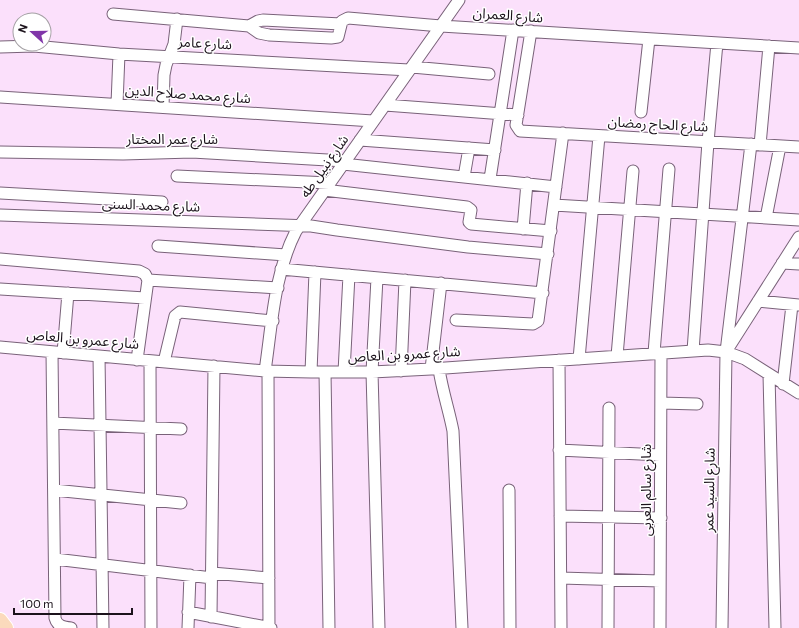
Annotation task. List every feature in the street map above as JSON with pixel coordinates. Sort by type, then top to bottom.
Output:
[{"type":"main road","points":[[0,620],[6,628]]},
{"type":"street","name":"شارع نبيل طه","points":[[270,628],[267,371],[281,269],[292,239],[300,225],[459,0]]},
{"type":"street","name":"شارع العمران","points":[[113,14],[249,26],[263,34],[335,38],[340,34],[342,21],[348,18],[441,26],[799,48]]},
{"type":"street","points":[[163,107],[164,75],[177,32],[177,19]]},
{"type":"street","points":[[490,179],[513,30]]},
{"type":"street","points":[[385,105],[518,115],[531,31]]},
{"type":"street","points":[[641,112],[650,39]]},
{"type":"street","points":[[693,350],[708,142],[718,43]]},
{"type":"street","name":"شارع عامر","points":[[0,47],[34,46],[119,54],[488,74]]},
{"type":"street","name":"شارع السيد عمر","points":[[722,628],[726,352],[742,217],[756,145],[769,46]]},
{"type":"street","points":[[117,104],[119,54]]},
{"type":"street","name":"شارع محمد صلاح الدين","points":[[0,97],[373,121]]},
{"type":"street","name":"شارع الحاج رمضان","points":[[518,115],[517,128],[520,131],[799,147]]},
{"type":"street","points":[[456,320],[529,323],[536,323],[538,321],[543,293],[563,133]]},
{"type":"street","points":[[579,359],[599,136]]},
{"type":"street","points":[[360,140],[495,150]]},
{"type":"street","points":[[766,218],[780,146]]},
{"type":"street","points":[[464,176],[469,148]]},
{"type":"street","name":"شارع عمر المختار","points":[[0,152],[116,154],[192,152],[344,163],[556,186]]},
{"type":"street","name":"شارع سالم العربى","points":[[660,628],[661,403],[657,353],[669,169]]},
{"type":"street","points":[[617,356],[633,171]]},
{"type":"street","points":[[177,176],[327,186],[467,207],[471,210],[470,223],[551,231]]},
{"type":"street","points":[[523,229],[527,183]]},
{"type":"street","points":[[0,193],[162,202]]},
{"type":"street","points":[[554,205],[799,220]]},
{"type":"street","name":"شارع محمد السنى","points":[[0,215],[300,225],[468,247],[548,254]]},
{"type":"street","points":[[726,352],[799,237]]},
{"type":"street","points":[[158,246],[286,255]]},
{"type":"street","points":[[0,259],[139,272],[145,274],[148,280],[137,360]]},
{"type":"street","points":[[782,263],[799,264]]},
{"type":"street","points":[[281,269],[543,293]]},
{"type":"street","points":[[311,372],[316,272]]},
{"type":"street","points":[[344,372],[349,275]]},
{"type":"street","points":[[377,278],[372,372],[379,628]]},
{"type":"street","points":[[148,280],[278,288]]},
{"type":"street","points":[[401,371],[405,280]]},
{"type":"street","points":[[441,284],[435,369],[442,386],[451,417],[453,431],[462,628]]},
{"type":"street","points":[[0,289],[145,298]]},
{"type":"street","points":[[68,293],[58,352],[53,423],[56,618],[58,624],[71,628]]},
{"type":"street","points":[[758,301],[796,305],[790,385]]},
{"type":"street","points":[[164,362],[175,316],[180,312],[273,322]]},
{"type":"street","name":"شارع عمرو بن العاص","points":[[0,347],[267,371],[311,372],[401,371],[708,350],[726,352],[744,359],[790,385],[799,393]]},
{"type":"street","points":[[99,356],[103,628]]},
{"type":"street","points":[[559,360],[561,628]]},
{"type":"street","points":[[150,361],[151,628]]},
{"type":"street","points":[[211,617],[214,366]]},
{"type":"street","points":[[325,372],[329,628]]},
{"type":"street","points":[[769,374],[775,628]]},
{"type":"street","points":[[661,403],[697,404]]},
{"type":"street","points":[[608,628],[610,408]]},
{"type":"street","points":[[53,423],[181,429]]},
{"type":"street","points":[[560,450],[660,455]]},
{"type":"street","points":[[54,490],[181,502]]},
{"type":"street","points":[[509,490],[510,628]]},
{"type":"street","points":[[560,516],[660,518]]},
{"type":"street","points":[[55,559],[190,575],[269,578]]},
{"type":"street","points":[[188,628],[190,575]]},
{"type":"street","points":[[561,578],[660,581]]},
{"type":"street","points":[[188,612],[270,628]]}]
